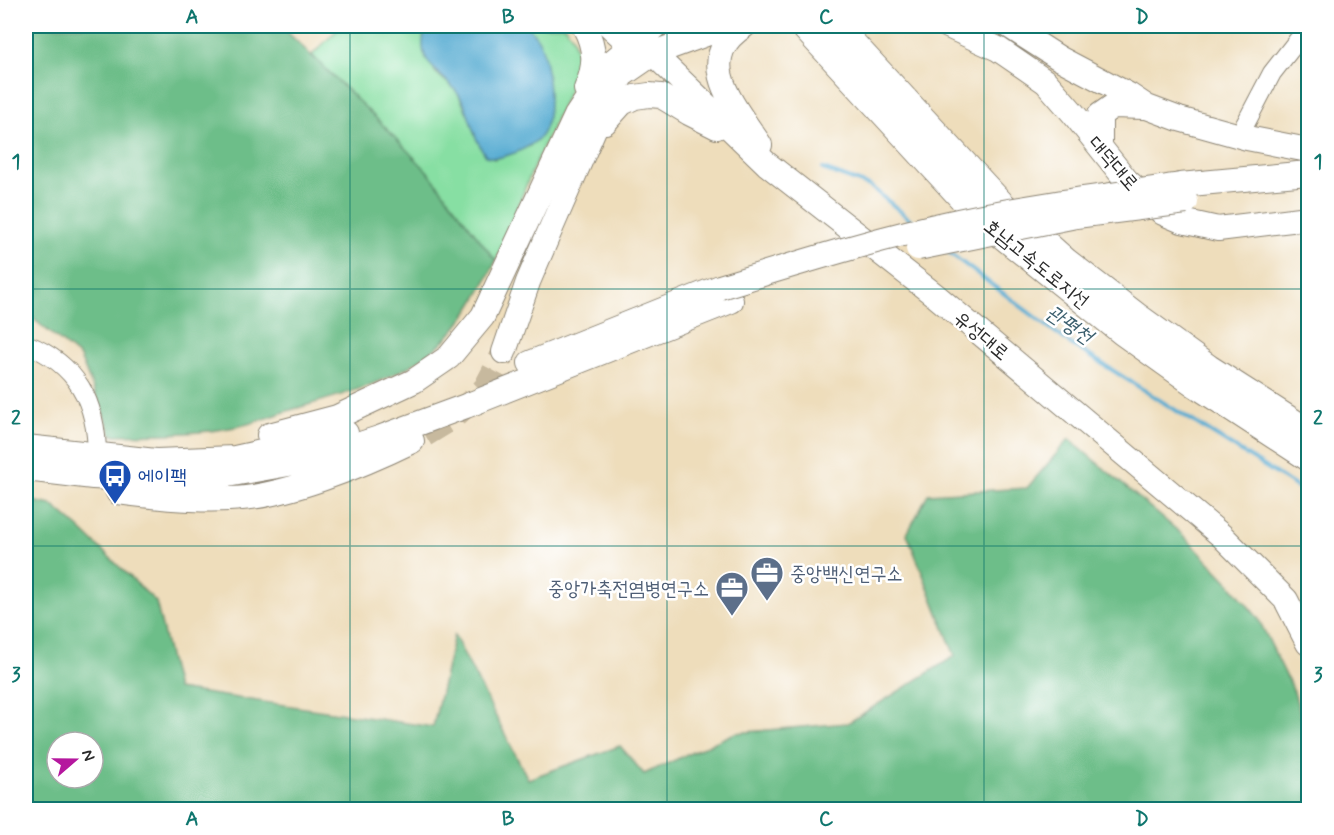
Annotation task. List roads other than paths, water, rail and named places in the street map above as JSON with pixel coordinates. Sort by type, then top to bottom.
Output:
[{"type":"highway","name":"호남고속도로지선","points":[[822,29],[1001,204],[1066,262],[1208,368],[1308,432]]},
{"type":"highway","name":"호남고속도로지선","points":[[822,29],[981,218],[1123,332],[1196,384],[1308,457]]},
{"type":"highway","points":[[1208,368],[1233,371],[1308,417]]},
{"type":"main road","points":[[186,460],[212,449],[337,417],[414,381],[449,357],[483,316],[576,116],[593,74],[591,45],[584,26]]},
{"type":"main road","name":"유성대로","points":[[610,26],[622,37],[646,36],[736,136],[780,174],[936,296],[1222,536],[1286,600],[1308,643]]},
{"type":"main road","points":[[576,116],[607,68],[646,36],[728,26]]},
{"type":"main road","points":[[744,26],[723,45],[720,75],[724,91],[780,174]]},
{"type":"main road","name":"대덕대로","points":[[948,26],[998,49],[1046,82],[1073,112],[1127,181],[1163,213],[1182,221],[1218,229],[1308,218]]},
{"type":"main road","points":[[1008,26],[1059,58],[1129,95],[1147,108]]},
{"type":"main road","points":[[504,352],[528,282],[602,111],[646,36]]},
{"type":"main road","points":[[592,138],[622,103],[635,97],[649,95],[661,96],[689,113],[736,136]]},
{"type":"main road","points":[[1100,147],[1100,115],[1113,106],[1147,108],[1239,136],[1308,150]]},
{"type":"main road","points":[[26,447],[156,461],[235,458],[326,439],[398,418],[584,340],[725,294],[934,243],[1183,194],[1308,174]]},
{"type":"main road","points":[[1183,194],[1308,189]]},
{"type":"main road","points":[[33,470],[93,477],[167,481],[227,475],[311,460],[466,406],[725,294]]},
{"type":"main road","points":[[33,470],[64,482],[102,490],[158,498],[230,499],[262,495],[326,477],[425,435]]},
{"type":"street","points":[[1239,136],[1272,73],[1307,26]]},
{"type":"street","points":[[26,344],[58,361],[84,392],[97,430],[98,456]]},
{"type":"water","points":[[427,26],[528,26],[543,50],[548,75],[548,118],[545,129],[538,139],[509,155],[498,158],[486,156],[456,90],[427,60],[423,51],[423,40]]},
{"type":"waterway","name":"관평천","points":[[823,169],[870,186],[912,221]]},
{"type":"waterway","name":"관평천","points":[[947,251],[1071,344],[1308,494]]},
{"type":"tunnel","points":[[425,435],[453,418],[485,388],[504,352]]},
{"type":"place","name":"에이팩","points":[[115,505]]},
{"type":"place","name":"중앙백신연구소","points":[[767,602]]},
{"type":"place","name":"중앙가축전염병연구소","points":[[732,617]]}]
